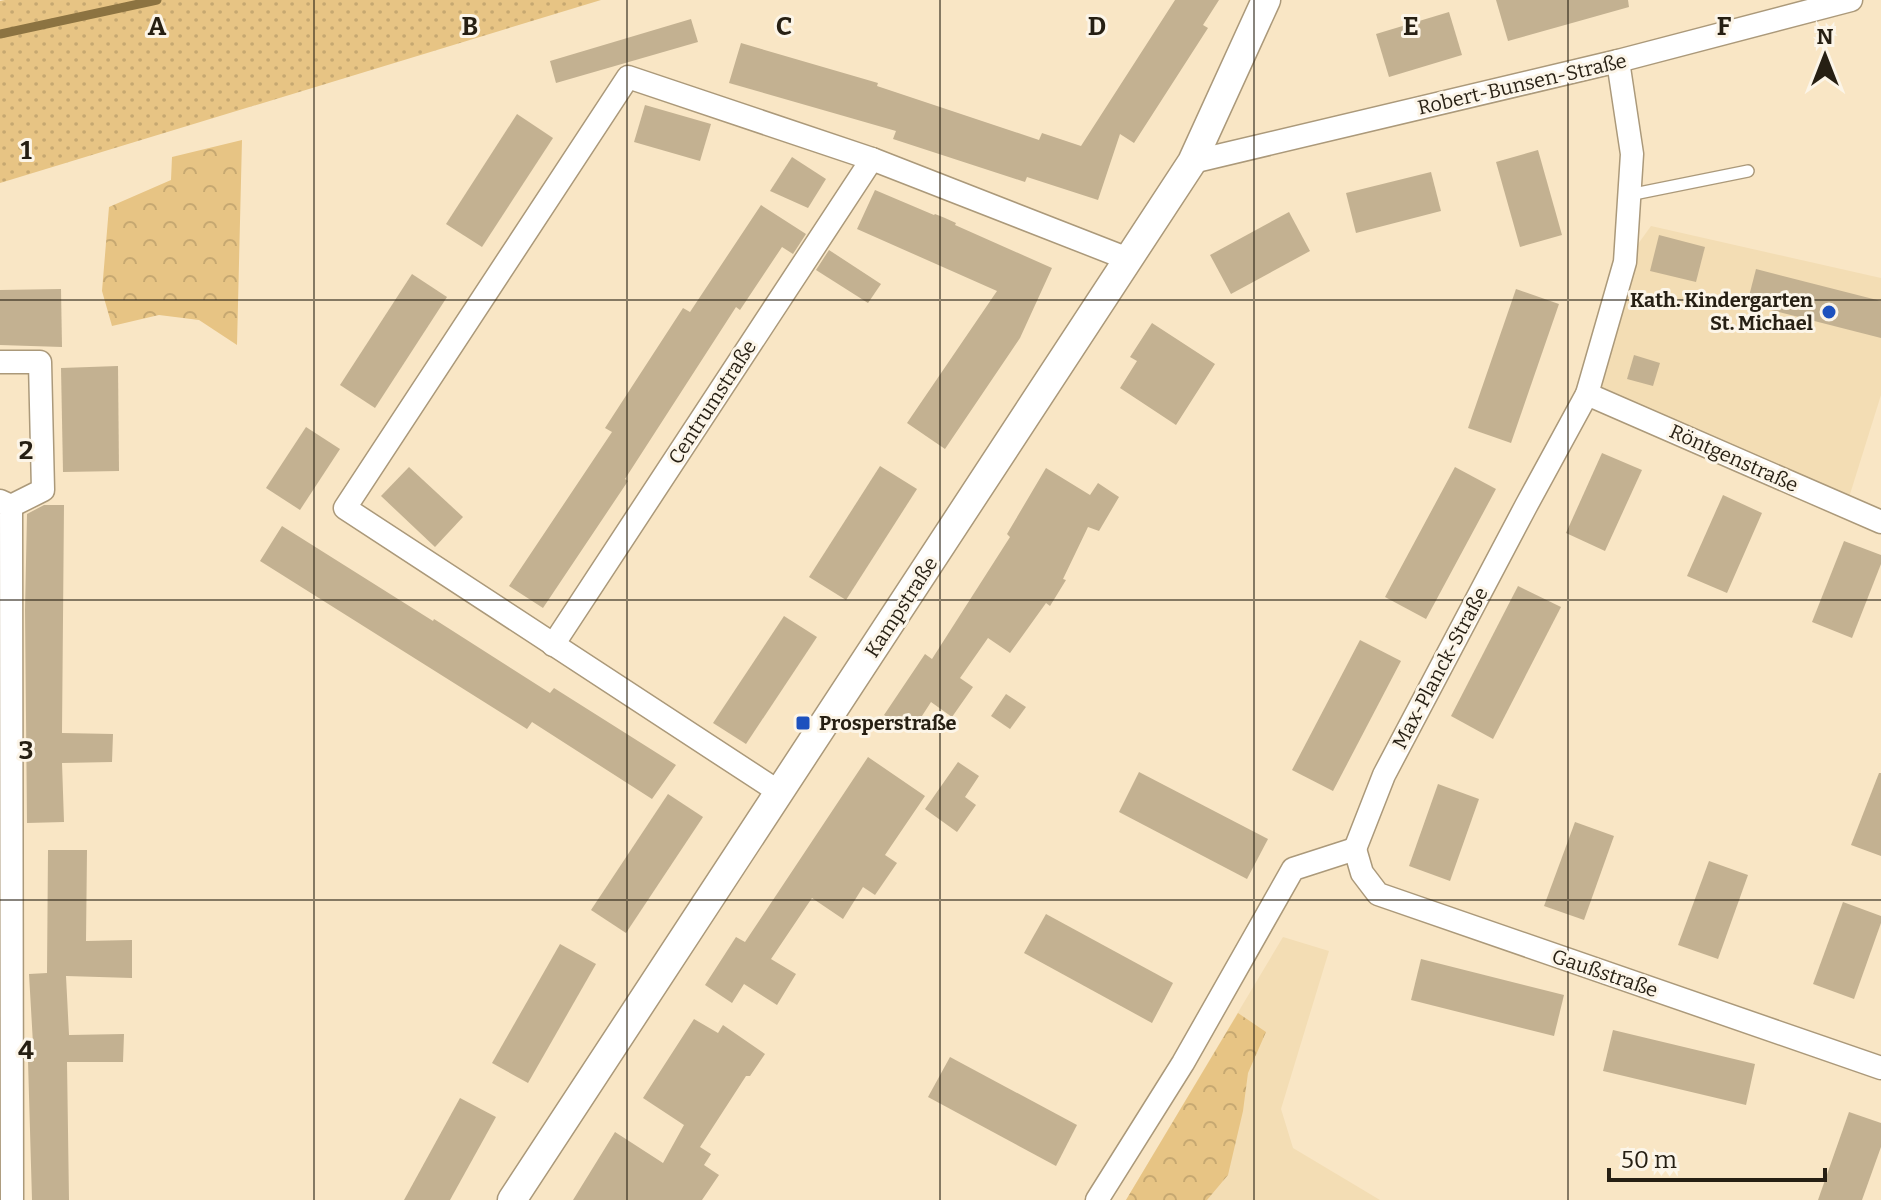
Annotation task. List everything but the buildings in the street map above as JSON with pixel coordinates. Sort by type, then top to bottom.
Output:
[{"type":"street","name":"Kampstraße","points":[[512,1200],[1192,162],[1266,0]]},
{"type":"street","name":"Robert-Bunsen-Straße","points":[[1192,162],[1618,61],[1851,0]]},
{"type":"street","name":"Max-Planck-Straße","points":[[1355,849],[1384,775],[1587,394],[1625,262],[1632,154],[1618,61]]},
{"type":"street","points":[[779,792],[345,508],[353,495],[628,77],[872,159],[1128,259]]},
{"type":"street","name":"Centrumstraße","points":[[553,645],[872,159]]},
{"type":"street","points":[[0,362],[40,362],[43,490],[6,503],[6,899],[12,1200]]},
{"type":"street","name":"Röntgenstraße","points":[[1587,394],[1881,522]]},
{"type":"street","points":[[1097,1200],[1183,1063],[1293,869],[1355,849]]},
{"type":"street","name":"Gaußstraße","points":[[1355,849],[1362,873],[1378,894],[1881,1068]]},
{"type":"lane","points":[[1629,195],[1748,171]]},
{"type":"shaded area","points":[[1651,226],[1881,278],[1881,395],[1846,507],[1587,394],[1625,262]]},
{"type":"shaded area","points":[[1283,937],[1329,951],[1281,1109],[1293,1148],[1380,1200],[1126,1200]]},
{"type":"green space","points":[[601,0],[0,183],[0,1]]},
{"type":"green space","points":[[242,140],[237,345],[199,320],[159,315],[112,326],[102,291],[109,207],[171,180],[172,157]]},
{"type":"green space","points":[[1238,1013],[1266,1032],[1248,1073],[1243,1111],[1228,1175],[1207,1200],[1126,1200]]},
{"type":"waterway","points":[[0,34],[157,0]]},
{"type":"place","name":"Kath. Kindergarten St. Michael","points":[[1829,312]]},
{"type":"place","name":"Prosperstraße","points":[[803,723]]}]
